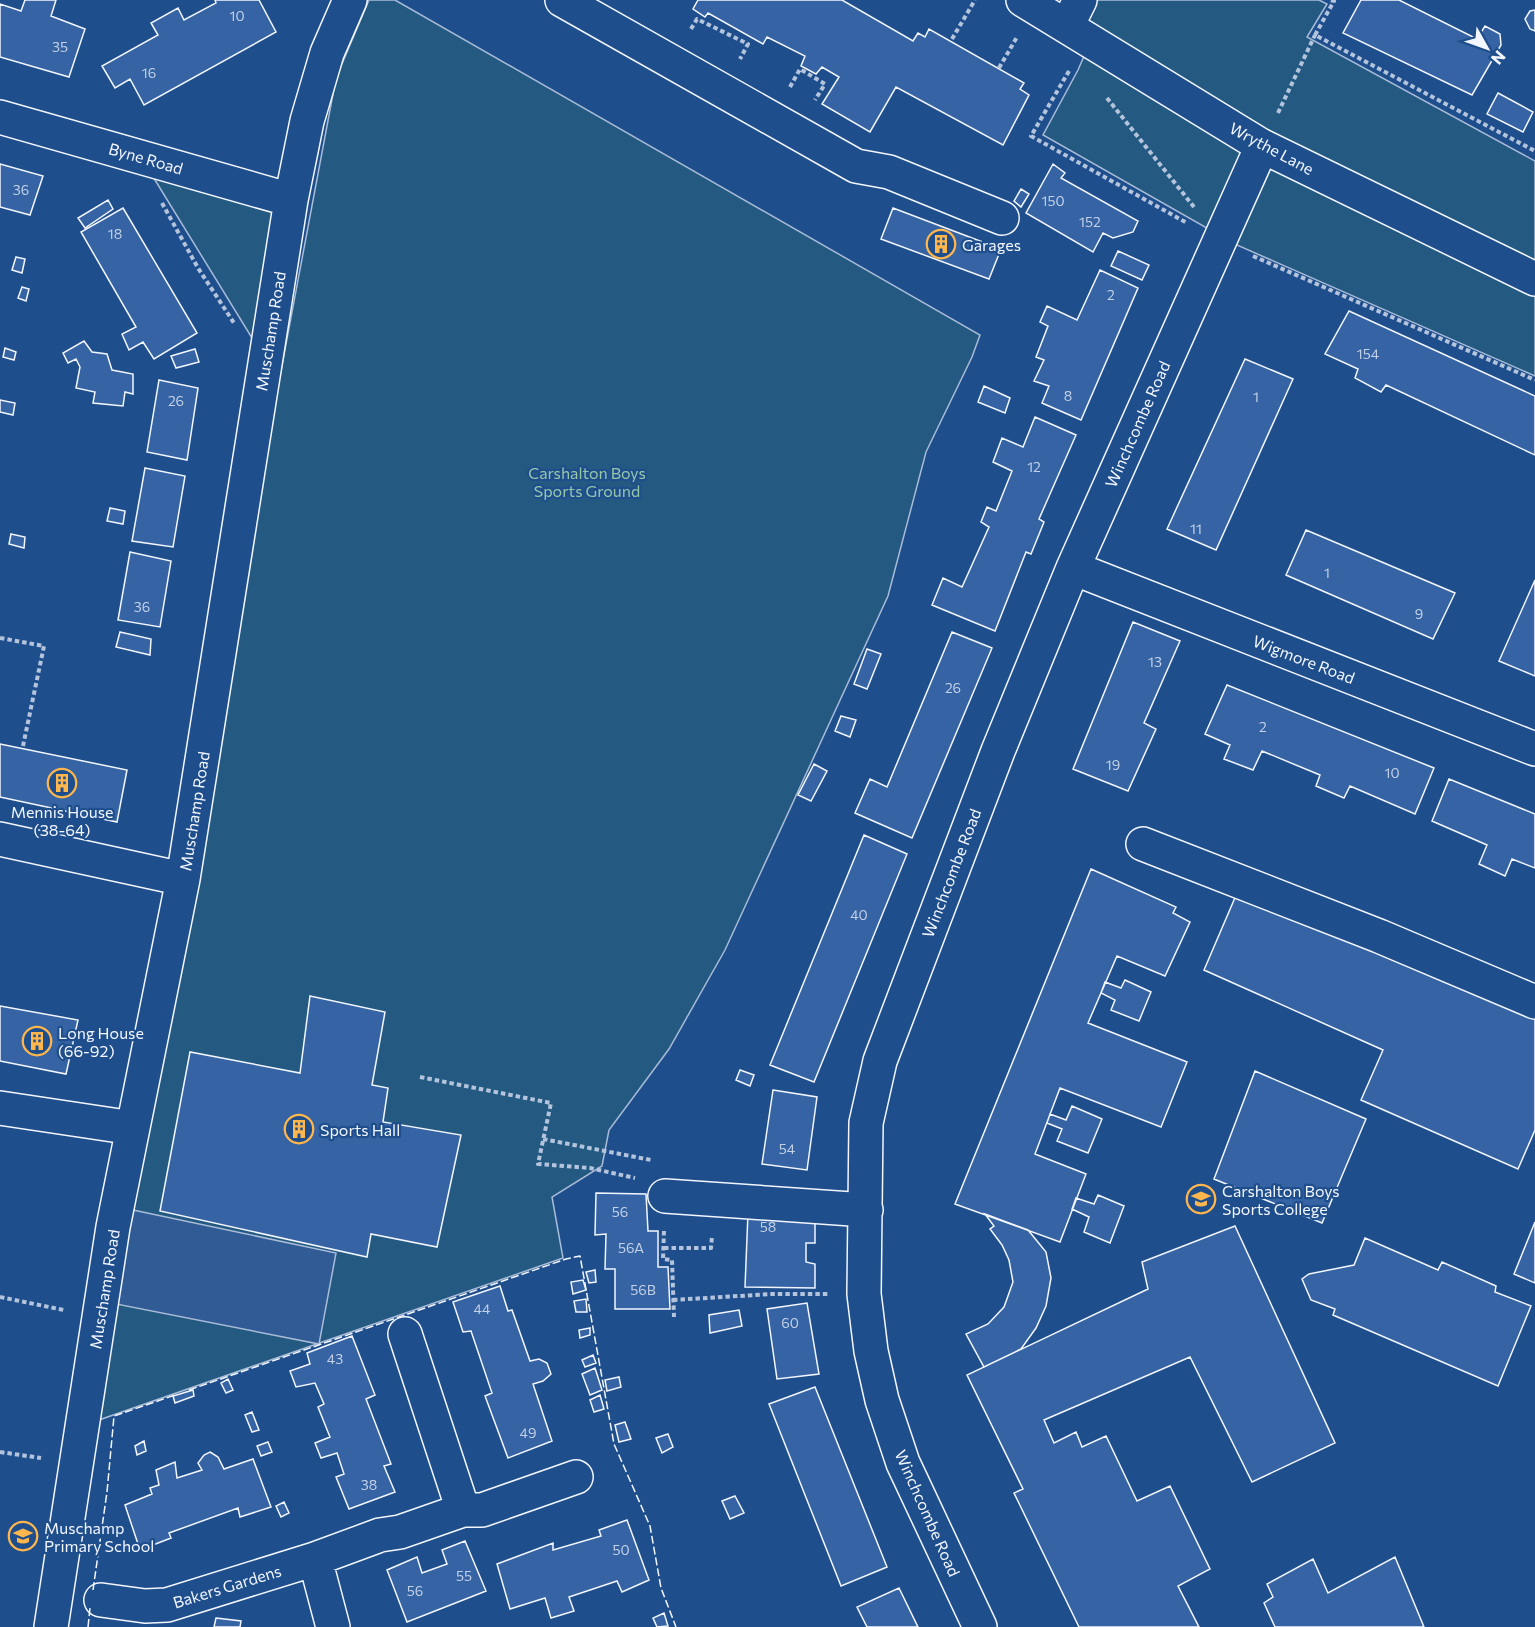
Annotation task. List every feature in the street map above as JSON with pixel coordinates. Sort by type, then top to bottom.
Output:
[{"type":"street","name":"Muschamp Road","points":[[51,1627],[113,1227],[183,879],[291,200],[307,121],[327,53],[350,0]]},
{"type":"street","points":[[562,0],[856,166],[889,172],[1002,218]]},
{"type":"street","name":"Wrythe Lane","points":[[1023,0],[1077,21],[1262,146],[1534,276]]},
{"type":"street","name":"Byne Road","points":[[0,117],[291,200]]},
{"type":"street","name":"Winchcombe Road","points":[[980,1627],[903,1463],[882,1400],[871,1351],[864,1294],[866,1123],[880,1061],[963,840],[1073,568],[1262,146]]},
{"type":"street","name":"Wigmore Road","points":[[1073,568],[1535,749]]},
{"type":"street","points":[[0,839],[183,879]]},
{"type":"street","points":[[1143,844],[1378,936],[1535,1002]]},
{"type":"street","points":[[0,1108],[133,1128]]},
{"type":"street","points":[[665,1196],[866,1210]]},
{"type":"street","points":[[405,1334],[463,1510]]},
{"type":"street","name":"Bakers Gardens","points":[[101,1600],[146,1606],[166,1605],[315,1558],[380,1534],[400,1532],[463,1510],[482,1510],[576,1477]]},
{"type":"street","points":[[315,1558],[333,1627]]},
{"type":"path","points":[[952,39],[975,0]]},
{"type":"path","points":[[1262,146],[1315,35],[1334,2],[1331,0]]},
{"type":"path","points":[[1077,21],[1080,51],[1031,136],[1220,241],[1535,380]]},
{"type":"path","points":[[1315,35],[1535,151]]},
{"type":"path","points":[[1106,97],[1220,241]]},
{"type":"path","points":[[135,155],[198,268],[264,370]]},
{"type":"path","points":[[0,638],[44,646],[23,746]]},
{"type":"path","points":[[420,1077],[551,1103],[538,1164],[590,1168],[666,1184],[663,1259],[672,1260],[674,1317]]},
{"type":"path","points":[[673,1299],[772,1294],[864,1294]]},
{"type":"path","points":[[0,1297],[99,1317]]},
{"type":"green space","name":"Carshalton Boys Sports Ground","points":[[369,0],[395,0],[980,335],[972,357],[926,452],[888,596],[725,950],[669,1049],[609,1130],[602,1166],[552,1197],[563,1258],[96,1421],[126,1246],[208,816],[277,392],[336,78]]},
{"type":"green space","points":[[1088,0],[1319,0],[1327,4],[1307,37],[1535,161],[1535,275],[1271,141],[1075,23]]},
{"type":"green space","points":[[1088,47],[1258,148],[1219,235],[1043,135]]},
{"type":"green space","points":[[1264,150],[1535,281],[1535,376],[1221,238]]},
{"type":"green space","points":[[147,167],[281,208],[260,351]]},
{"type":"shaded area","points":[[133,1210],[336,1253],[319,1344],[116,1304]]},
{"type":"building","points":[[25,0],[56,0],[51,16],[85,29],[69,77],[0,57],[0,4],[21,11]]},
{"type":"building","points":[[215,0],[259,0],[276,32],[144,105],[130,79],[115,88],[102,66],[158,35],[151,23],[178,8],[184,20],[216,3]]},
{"type":"building","points":[[698,0],[842,0],[913,41],[918,33],[925,37],[929,29],[1024,83],[1020,89],[1029,95],[1003,145],[896,87],[870,132],[822,104],[839,77],[822,67],[816,74],[801,66],[805,56],[767,37],[763,44],[708,13],[705,17],[693,9]]},
{"type":"building","points":[[1361,0],[1399,0],[1477,39],[1485,26],[1500,34],[1501,45],[1472,95],[1343,33]]},
{"type":"building","points":[[1535,10],[1535,31],[1530,29],[1525,19],[1530,11]]},
{"type":"building","points":[[1498,93],[1533,112],[1523,132],[1487,114]]},
{"type":"building","points":[[0,164],[43,176],[30,215],[0,207]]},
{"type":"building","points":[[1053,164],[1065,173],[1061,178],[1138,221],[1133,232],[1113,238],[1103,233],[1093,252],[1026,213]]},
{"type":"building","points":[[1021,189],[1029,194],[1021,207],[1014,201]]},
{"type":"building","points":[[108,200],[113,209],[85,228],[78,218]]},
{"type":"building","points":[[123,208],[197,333],[154,359],[143,342],[129,350],[122,334],[136,327],[81,232]]},
{"type":"building","name":"Garages","points":[[893,208],[1001,249],[989,279],[881,239]]},
{"type":"building","points":[[1118,251],[1149,265],[1142,280],[1111,266]]},
{"type":"building","points":[[16,257],[25,259],[22,273],[12,270]]},
{"type":"building","points":[[1100,270],[1138,288],[1081,420],[1042,403],[1049,386],[1034,381],[1044,360],[1036,357],[1048,326],[1040,322],[1047,306],[1077,320]]},
{"type":"building","points":[[22,287],[29,289],[26,301],[18,298]]},
{"type":"building","points":[[1349,311],[1535,396],[1535,455],[1386,385],[1381,392],[1355,378],[1358,369],[1325,354]]},
{"type":"building","points":[[84,341],[92,352],[107,354],[112,370],[133,374],[133,394],[125,392],[123,406],[93,403],[95,392],[76,388],[80,367],[76,359],[68,363],[63,353]]},
{"type":"building","points":[[5,348],[16,352],[14,360],[3,357]]},
{"type":"building","points":[[195,349],[199,362],[176,368],[171,356]]},
{"type":"building","points":[[1245,359],[1293,379],[1216,550],[1167,529]]},
{"type":"building","points":[[159,380],[198,388],[187,460],[147,452]]},
{"type":"building","points":[[984,386],[1010,398],[1005,413],[978,402]]},
{"type":"building","points":[[0,400],[15,403],[13,415],[0,412]]},
{"type":"building","points":[[1035,417],[1076,435],[1039,519],[1044,522],[1031,554],[1026,552],[995,631],[932,605],[943,578],[962,587],[989,527],[981,522],[987,507],[996,511],[1012,471],[993,462],[1002,438],[1023,447]]},
{"type":"building","points":[[145,468],[185,476],[173,547],[132,541]]},
{"type":"building","points":[[110,508],[125,511],[123,524],[107,521]]},
{"type":"building","points":[[1306,530],[1455,593],[1433,639],[1286,575]]},
{"type":"building","points":[[11,534],[25,537],[24,548],[9,544]]},
{"type":"building","points":[[130,552],[171,561],[160,627],[118,620]]},
{"type":"building","points":[[1535,580],[1535,676],[1499,661]]},
{"type":"building","points":[[1133,622],[1180,641],[1144,723],[1156,729],[1128,791],[1073,769]]},
{"type":"building","points":[[120,632],[151,639],[150,655],[116,647]]},
{"type":"building","points":[[952,632],[992,648],[912,838],[855,813],[870,779],[887,787]]},
{"type":"building","points":[[867,649],[881,654],[867,689],[854,684]]},
{"type":"building","points":[[1227,685],[1434,768],[1415,814],[1350,786],[1344,798],[1316,786],[1320,775],[1262,751],[1253,770],[1224,759],[1230,745],[1205,734]]},
{"type":"building","points":[[841,716],[856,720],[850,737],[835,731]]},
{"type":"building","name":"Mennis House (38-64)","points":[[0,744],[127,770],[117,822],[0,797]]},
{"type":"building","points":[[814,764],[827,771],[811,801],[798,795]]},
{"type":"building","points":[[1449,779],[1535,814],[1535,868],[1512,859],[1505,876],[1479,864],[1487,845],[1432,821]]},
{"type":"building","points":[[864,835],[907,854],[814,1082],[770,1065]]},
{"type":"building","points":[[1091,869],[1176,907],[1173,913],[1190,922],[1165,976],[1117,956],[1088,1023],[1187,1062],[1161,1127],[1060,1088],[1035,1154],[1086,1174],[1060,1242],[955,1204]]},
{"type":"building","points":[[1237,893],[1535,1019],[1535,1130],[1518,1169],[1361,1100],[1383,1050],[1204,970]]},
{"type":"building","points":[[1125,980],[1151,992],[1139,1021],[1111,1010],[1115,1000],[1101,993],[1105,982],[1121,988]]},
{"type":"building","name":"Sports Hall","points":[[310,996],[385,1012],[372,1085],[388,1088],[383,1122],[461,1135],[437,1247],[371,1234],[367,1257],[160,1211],[190,1052],[300,1073]]},
{"type":"building","name":"Long House (66-92)","points":[[0,1006],[78,1020],[66,1074],[0,1061]]},
{"type":"building","points":[[740,1070],[754,1075],[750,1086],[736,1080]]},
{"type":"building","points":[[1255,1071],[1366,1119],[1322,1223],[1214,1179]]},
{"type":"building","points":[[773,1090],[817,1097],[807,1170],[762,1164]]},
{"type":"building","points":[[1072,1106],[1102,1119],[1088,1153],[1057,1141],[1062,1129],[1047,1123],[1050,1114],[1066,1120]]},
{"type":"building","points":[[596,1193],[646,1194],[648,1231],[658,1231],[658,1267],[668,1267],[670,1309],[615,1309],[615,1269],[605,1269],[606,1234],[595,1235]]},
{"type":"building","points":[[1098,1195],[1124,1206],[1110,1243],[1084,1232],[1089,1217],[1072,1209],[1076,1198],[1094,1204]]},
{"type":"building","points":[[748,1213],[815,1216],[815,1243],[806,1243],[806,1262],[815,1264],[815,1288],[745,1287]]},
{"type":"building","points":[[985,1214],[1028,1230],[1046,1252],[1051,1278],[1046,1306],[1036,1328],[1021,1349],[984,1367],[966,1334],[988,1324],[1004,1307],[1013,1282],[1009,1260],[1002,1245],[990,1229],[994,1226]]},
{"type":"building","points":[[1535,1222],[1535,1283],[1514,1274]]},
{"type":"building","points":[[1235,1226],[1335,1443],[1252,1482],[1190,1357],[1044,1420],[1054,1443],[1076,1432],[1082,1447],[1106,1436],[1137,1501],[1170,1486],[1210,1569],[1178,1586],[1199,1627],[1079,1627],[1014,1493],[1023,1489],[967,1375],[1148,1289],[1142,1262]]},
{"type":"building","points":[[1365,1238],[1438,1270],[1442,1262],[1496,1286],[1495,1292],[1531,1306],[1498,1386],[1333,1315],[1335,1309],[1311,1300],[1302,1279],[1309,1274],[1354,1265]]},
{"type":"building","points":[[595,1270],[596,1282],[589,1283],[586,1272]]},
{"type":"building","points":[[583,1280],[586,1290],[573,1294],[571,1282]]},
{"type":"building","points":[[500,1286],[508,1311],[512,1310],[530,1361],[539,1359],[547,1363],[551,1374],[543,1381],[533,1384],[552,1441],[508,1458],[485,1396],[492,1393],[471,1331],[463,1332],[453,1302]]},
{"type":"building","points":[[586,1299],[587,1312],[576,1312],[574,1301]]},
{"type":"building","points":[[807,1303],[819,1374],[777,1379],[767,1309]]},
{"type":"building","points":[[739,1310],[742,1326],[710,1333],[709,1315]]},
{"type":"building","points":[[590,1328],[590,1335],[580,1338],[579,1330]]},
{"type":"building","points":[[352,1336],[375,1395],[366,1399],[391,1464],[384,1466],[395,1492],[349,1509],[336,1477],[344,1474],[337,1453],[321,1458],[315,1443],[330,1437],[318,1407],[324,1404],[315,1383],[296,1387],[290,1371],[310,1364],[307,1353]]},
{"type":"building","points":[[593,1355],[596,1363],[585,1367],[582,1360]]},
{"type":"building","points":[[595,1368],[602,1390],[590,1395],[582,1374]]},
{"type":"building","points":[[619,1377],[621,1387],[607,1391],[605,1380]]},
{"type":"building","points":[[228,1379],[233,1390],[226,1393],[221,1383]]},
{"type":"building","points":[[815,1387],[887,1567],[841,1586],[769,1404]]},
{"type":"building","points":[[193,1390],[194,1396],[175,1403],[173,1396]]},
{"type":"building","points":[[600,1395],[604,1409],[594,1412],[590,1400]]},
{"type":"building","points":[[252,1412],[259,1430],[252,1432],[245,1415]]},
{"type":"building","points":[[625,1422],[631,1439],[619,1442],[615,1425]]},
{"type":"building","points":[[668,1434],[673,1447],[662,1453],[656,1438]]},
{"type":"building","points":[[144,1441],[146,1451],[137,1455],[135,1446]]},
{"type":"building","points":[[268,1442],[272,1452],[261,1456],[257,1446]]},
{"type":"building","points":[[210,1452],[218,1457],[224,1469],[253,1459],[271,1507],[240,1517],[238,1508],[169,1533],[171,1538],[140,1550],[125,1505],[152,1494],[150,1488],[159,1485],[156,1470],[175,1462],[177,1478],[202,1470],[198,1463],[204,1455]]},
{"type":"building","points":[[735,1496],[744,1513],[730,1519],[722,1501]]},
{"type":"building","points":[[284,1502],[289,1513],[281,1517],[276,1506]]},
{"type":"building","points":[[627,1520],[649,1580],[622,1592],[617,1581],[569,1597],[574,1611],[551,1618],[545,1598],[510,1609],[497,1564],[553,1543],[553,1550],[601,1536],[599,1530]]},
{"type":"building","points":[[465,1541],[486,1591],[407,1622],[387,1570],[417,1557],[422,1573],[447,1564],[442,1550]]},
{"type":"building","points":[[1395,1557],[1424,1627],[1275,1627],[1264,1603],[1273,1597],[1267,1584],[1313,1559],[1328,1593]]},
{"type":"building","points":[[899,1588],[918,1627],[867,1627],[857,1607]]},
{"type":"building","points":[[664,1613],[668,1626],[657,1627],[653,1618]]},
{"type":"building","points":[[216,1618],[241,1621],[240,1627],[214,1627]]},
{"type":"fence","points":[[189,1390],[580,1256],[614,1444],[650,1526],[661,1588],[676,1627]]},
{"type":"fence","points":[[93,1590],[107,1492],[114,1416],[175,1395]]},
{"type":"fence","points":[[88,1627],[90,1608]]},
{"type":"place","name":"Garages","points":[[941,244]]},
{"type":"place","name":"Mennis House (38-64)","points":[[62,783]]},
{"type":"place","name":"Long House (66-92)","points":[[37,1041]]},
{"type":"place","name":"Sports Hall","points":[[299,1129]]},
{"type":"place","name":"Carshalton Boys Sports College","points":[[1201,1199]]},
{"type":"place","name":"Muschamp Primary School","points":[[23,1536]]}]
